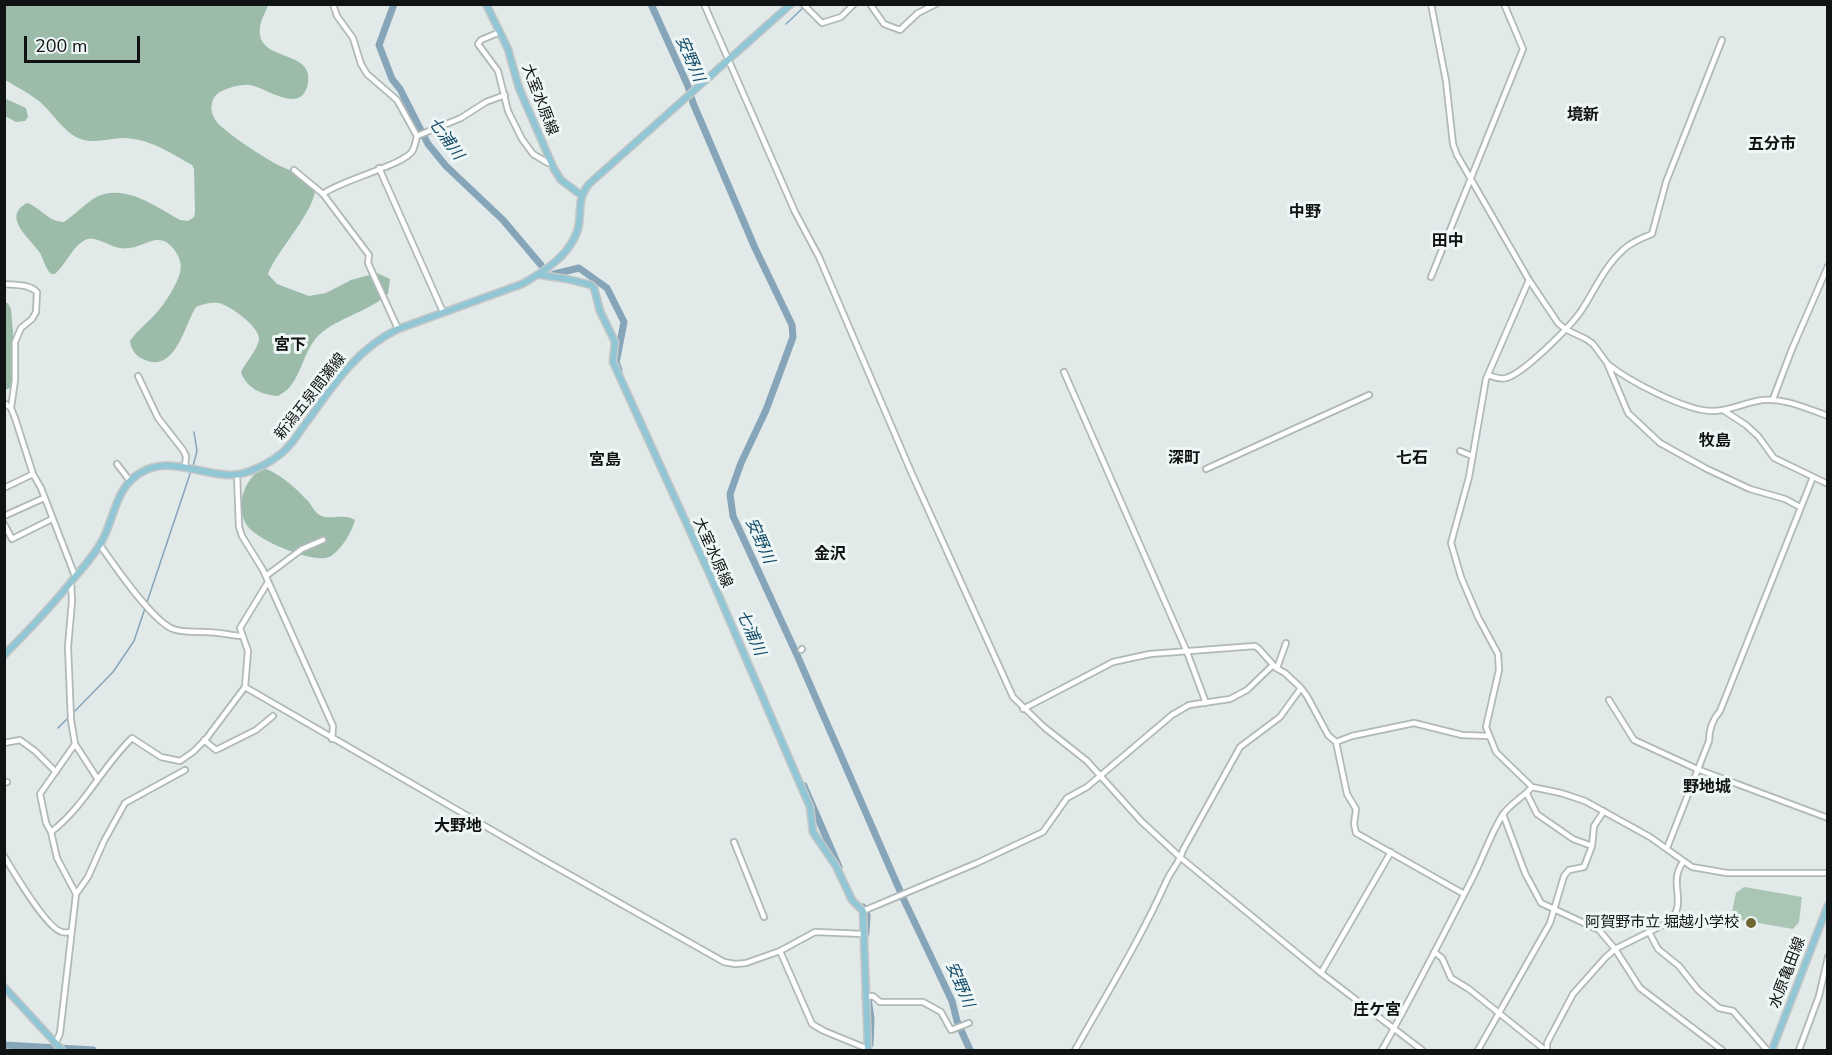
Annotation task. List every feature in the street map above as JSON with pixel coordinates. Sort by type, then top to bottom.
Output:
[{"type":"main road","name":"大室水原線","points":[[486,4],[508,49],[519,88],[552,163],[561,180],[581,195]]},
{"type":"main road","points":[[581,195],[589,184],[791,4]]},
{"type":"main road","name":"新潟五泉間瀬線","points":[[130,481],[148,469],[164,465],[237,475],[284,452],[348,368],[364,351],[381,338],[443,312],[522,285],[540,274],[572,243],[578,228],[581,195]]},
{"type":"main road","name":"大室水原線","points":[[540,274],[591,285],[594,288],[600,311],[615,342],[613,362],[791,761],[810,807],[813,832],[836,866],[852,900],[864,911]]},
{"type":"main road","points":[[4,655],[73,579],[100,545],[120,494],[130,481]]},
{"type":"main road","name":"水原亀田線","points":[[1772,1050],[1827,905]]},
{"type":"main road","points":[[864,911],[868,1050]]},
{"type":"main road","points":[[4,987],[62,1050]]},
{"type":"street","points":[[322,194],[409,156],[417,136],[397,100],[367,74],[361,64],[353,38],[337,16],[333,4]]},
{"type":"street","points":[[704,4],[795,212],[819,257],[912,474],[1013,697],[1023,709],[1088,761],[1141,821],[1181,858],[1321,973],[1422,1050]]},
{"type":"street","points":[[803,4],[822,23],[841,18],[854,4]]},
{"type":"street","points":[[870,4],[884,24],[900,30],[918,12],[936,4]]},
{"type":"street","points":[[1431,4],[1446,81],[1453,144],[1529,280],[1558,323],[1593,344],[1607,363],[1628,413],[1660,443],[1739,484],[1785,499],[1800,507]]},
{"type":"street","points":[[1431,277],[1523,49],[1504,4]]},
{"type":"street","points":[[500,32],[481,40],[478,44],[498,71],[513,124],[522,139],[533,154],[552,163]]},
{"type":"street","points":[[1488,375],[1508,378],[1525,367],[1566,329],[1581,310],[1604,272],[1622,251],[1652,234],[1665,182],[1722,40]]},
{"type":"street","points":[[417,136],[461,118],[486,102],[505,95]]},
{"type":"street","points":[[379,168],[443,312]]},
{"type":"street","points":[[294,170],[322,194],[369,255],[368,263],[398,329]]},
{"type":"street","points":[[1773,399],[1827,266]]},
{"type":"street","points":[[1529,280],[1488,375],[1481,398],[1465,494],[1451,543],[1461,577],[1478,617],[1498,654],[1500,664],[1486,727],[1496,752],[1532,787],[1585,801],[1627,823],[1667,848],[1683,862],[1702,870],[1727,873],[1827,873]]},
{"type":"street","points":[[4,284],[26,286],[37,292],[36,312],[32,319],[21,328],[15,342],[15,381],[11,409],[73,579],[68,647],[71,715],[75,744],[97,778]]},
{"type":"street","points":[[1607,363],[1695,410],[1723,410],[1757,400],[1773,399],[1827,416]]},
{"type":"street","points":[[1064,372],[1187,652],[1206,703]]},
{"type":"street","points":[[138,376],[158,418],[183,450],[190,468]]},
{"type":"street","points":[[1206,469],[1369,395]]},
{"type":"street","points":[[4,403],[11,409]]},
{"type":"street","points":[[4,416],[11,409]]},
{"type":"street","points":[[1723,410],[1758,436],[1774,458],[1827,484]]},
{"type":"street","points":[[1460,451],[1472,456]]},
{"type":"street","points":[[117,464],[130,481]]},
{"type":"street","points":[[4,488],[33,474]]},
{"type":"street","points":[[237,475],[239,527],[242,536],[267,579],[333,726],[332,739]]},
{"type":"street","points":[[1667,848],[1709,741],[1709,731],[1714,717],[1720,711],[1813,477]]},
{"type":"street","points":[[4,516],[44,498]]},
{"type":"street","points":[[4,524],[12,539],[52,519]]},
{"type":"street","points":[[51,832],[72,812],[97,778],[132,738],[161,757],[180,761],[193,752],[245,687],[248,651],[240,628],[267,579],[302,549],[323,540]]},
{"type":"street","points":[[100,545],[126,581],[171,628],[186,632],[242,636]]},
{"type":"street","points":[[864,911],[978,863],[1043,832],[1067,798],[1087,787],[1182,708],[1230,699],[1247,690],[1275,667],[1286,643]]},
{"type":"street","points":[[1023,709],[1113,662],[1150,654],[1255,646],[1275,667],[1301,688],[1329,735],[1336,742],[1347,794],[1356,809],[1354,830],[1363,838],[1464,894]]},
{"type":"street","points":[[245,687],[724,962],[741,964],[780,951],[810,933],[864,934]]},
{"type":"street","points":[[1075,1050],[1240,747],[1280,717],[1301,688]]},
{"type":"street","points":[[1609,700],[1634,740],[1697,769],[1827,818]]},
{"type":"street","points":[[204,740],[216,750],[256,730],[273,716]]},
{"type":"street","points":[[1336,742],[1352,736],[1414,723],[1462,735],[1489,736]]},
{"type":"street","points":[[4,743],[9,744],[20,740],[56,772]]},
{"type":"street","points":[[75,744],[40,794],[57,858],[76,894]]},
{"type":"street","points":[[55,1042],[59,1037],[76,894],[88,878],[104,841],[125,803],[185,770]]},
{"type":"street","points":[[1382,1050],[1503,814],[1532,787]]},
{"type":"street","points":[[1527,794],[1537,814],[1573,839],[1592,846]]},
{"type":"street","points":[[1478,1050],[1550,923],[1564,876],[1569,870],[1584,867],[1592,846],[1594,826],[1604,811]]},
{"type":"street","points":[[1503,814],[1525,873],[1541,903],[1599,930],[1615,949],[1640,988],[1722,1050]]},
{"type":"street","points":[[734,842],[764,917]]},
{"type":"street","points":[[1321,973],[1390,852]]},
{"type":"street","points":[[4,856],[31,900],[54,927],[61,932],[71,932]]},
{"type":"street","points":[[1546,1050],[1547,1042],[1573,994],[1615,949],[1669,922],[1676,915],[1679,906],[1676,875],[1683,862]]},
{"type":"street","points":[[1650,932],[1658,949],[1679,966],[1698,990],[1719,1008],[1733,1011],[1767,1050]]},
{"type":"street","points":[[780,951],[812,1024],[868,1050]]},
{"type":"street","points":[[1434,952],[1442,958],[1451,978],[1469,989],[1546,1050]]},
{"type":"street","points":[[1799,1050],[1819,996],[1827,957]]},
{"type":"street","points":[[865,997],[873,996],[880,1002],[923,1002],[941,1012],[951,1030],[968,1024]]},
{"type":"green space","points":[[5,5],[268,5],[261,23],[260,35],[263,43],[270,49],[304,66],[308,73],[308,83],[304,93],[299,98],[283,98],[257,87],[240,85],[218,93],[213,99],[211,108],[220,126],[253,150],[297,173],[315,186],[310,206],[268,274],[277,284],[309,296],[326,293],[351,280],[377,273],[390,279],[388,294],[319,335],[310,347],[293,382],[278,396],[255,390],[243,378],[241,372],[256,347],[258,334],[243,317],[219,303],[196,307],[171,355],[154,362],[138,356],[130,341],[161,307],[173,290],[181,270],[177,254],[170,245],[157,240],[129,248],[120,248],[89,239],[80,243],[59,270],[51,274],[40,253],[20,228],[17,215],[27,203],[53,220],[64,222],[93,199],[104,194],[115,193],[138,198],[180,220],[188,221],[194,217],[195,212],[194,169],[192,165],[150,143],[123,138],[91,141],[81,139],[64,128],[40,102],[5,80]]},
{"type":"green space","points":[[4,98],[26,108],[28,117],[25,121],[16,122],[5,116]]},
{"type":"green space","points":[[4,303],[8,303],[11,309],[17,378],[12,387],[5,390]]},
{"type":"green space","points":[[263,468],[292,485],[318,514],[355,520],[345,541],[337,551],[329,557],[321,558],[297,554],[271,543],[251,530],[243,516],[242,500],[251,478]]},
{"type":"green space","points":[[1744,887],[1802,897],[1799,922],[1793,929],[1736,919],[1732,912],[1736,893]]},
{"type":"waterway","name":"七浦川","points":[[394,4],[379,45],[392,79],[400,89],[428,144],[446,166],[503,220],[541,265]]},
{"type":"waterway","name":"安野川","points":[[651,4],[688,86],[693,103],[755,248],[792,325],[793,337],[785,359],[730,494],[733,516],[797,655],[904,900],[952,1001],[957,1021],[970,1050]]},
{"type":"waterway","points":[[786,24],[807,4]]},
{"type":"waterway","name":"七浦川","points":[[554,274],[579,268],[607,288],[624,322],[616,363],[619,370]]},
{"type":"waterway","points":[[193,466],[197,451],[194,432]]},
{"type":"waterway","points":[[73,713],[113,672],[134,641],[191,471]]},
{"type":"waterway","points":[[58,728],[70,716]]},
{"type":"waterway","name":"七浦川","points":[[804,786],[839,867]]},
{"type":"waterway","name":"七浦川","points":[[863,907],[867,915],[866,933]]},
{"type":"waterway","name":"七浦川","points":[[868,998],[871,1019],[870,1044]]},
{"type":"waterway","points":[[4,1045],[93,1050]]},
{"type":"place","name":"阿賀野市立 堀越小学校","points":[[1751,923]]},
{"type":"district","name":"境新","points":[[1583,116]]},
{"type":"district","name":"五分市","points":[[1772,145]]},
{"type":"district","name":"中野","points":[[1305,213]]},
{"type":"district","name":"田中","points":[[1448,242]]},
{"type":"district","name":"宮下","points":[[290,346]]},
{"type":"district","name":"牧島","points":[[1715,442]]},
{"type":"district","name":"深町","points":[[1184,459]]},
{"type":"district","name":"七石","points":[[1412,459]]},
{"type":"district","name":"宮島","points":[[605,461]]},
{"type":"district","name":"金沢","points":[[830,555]]},
{"type":"district","name":"野地城","points":[[1707,788]]},
{"type":"district","name":"大野地","points":[[458,827]]},
{"type":"district","name":"庄ケ宮","points":[[1377,1011]]}]
